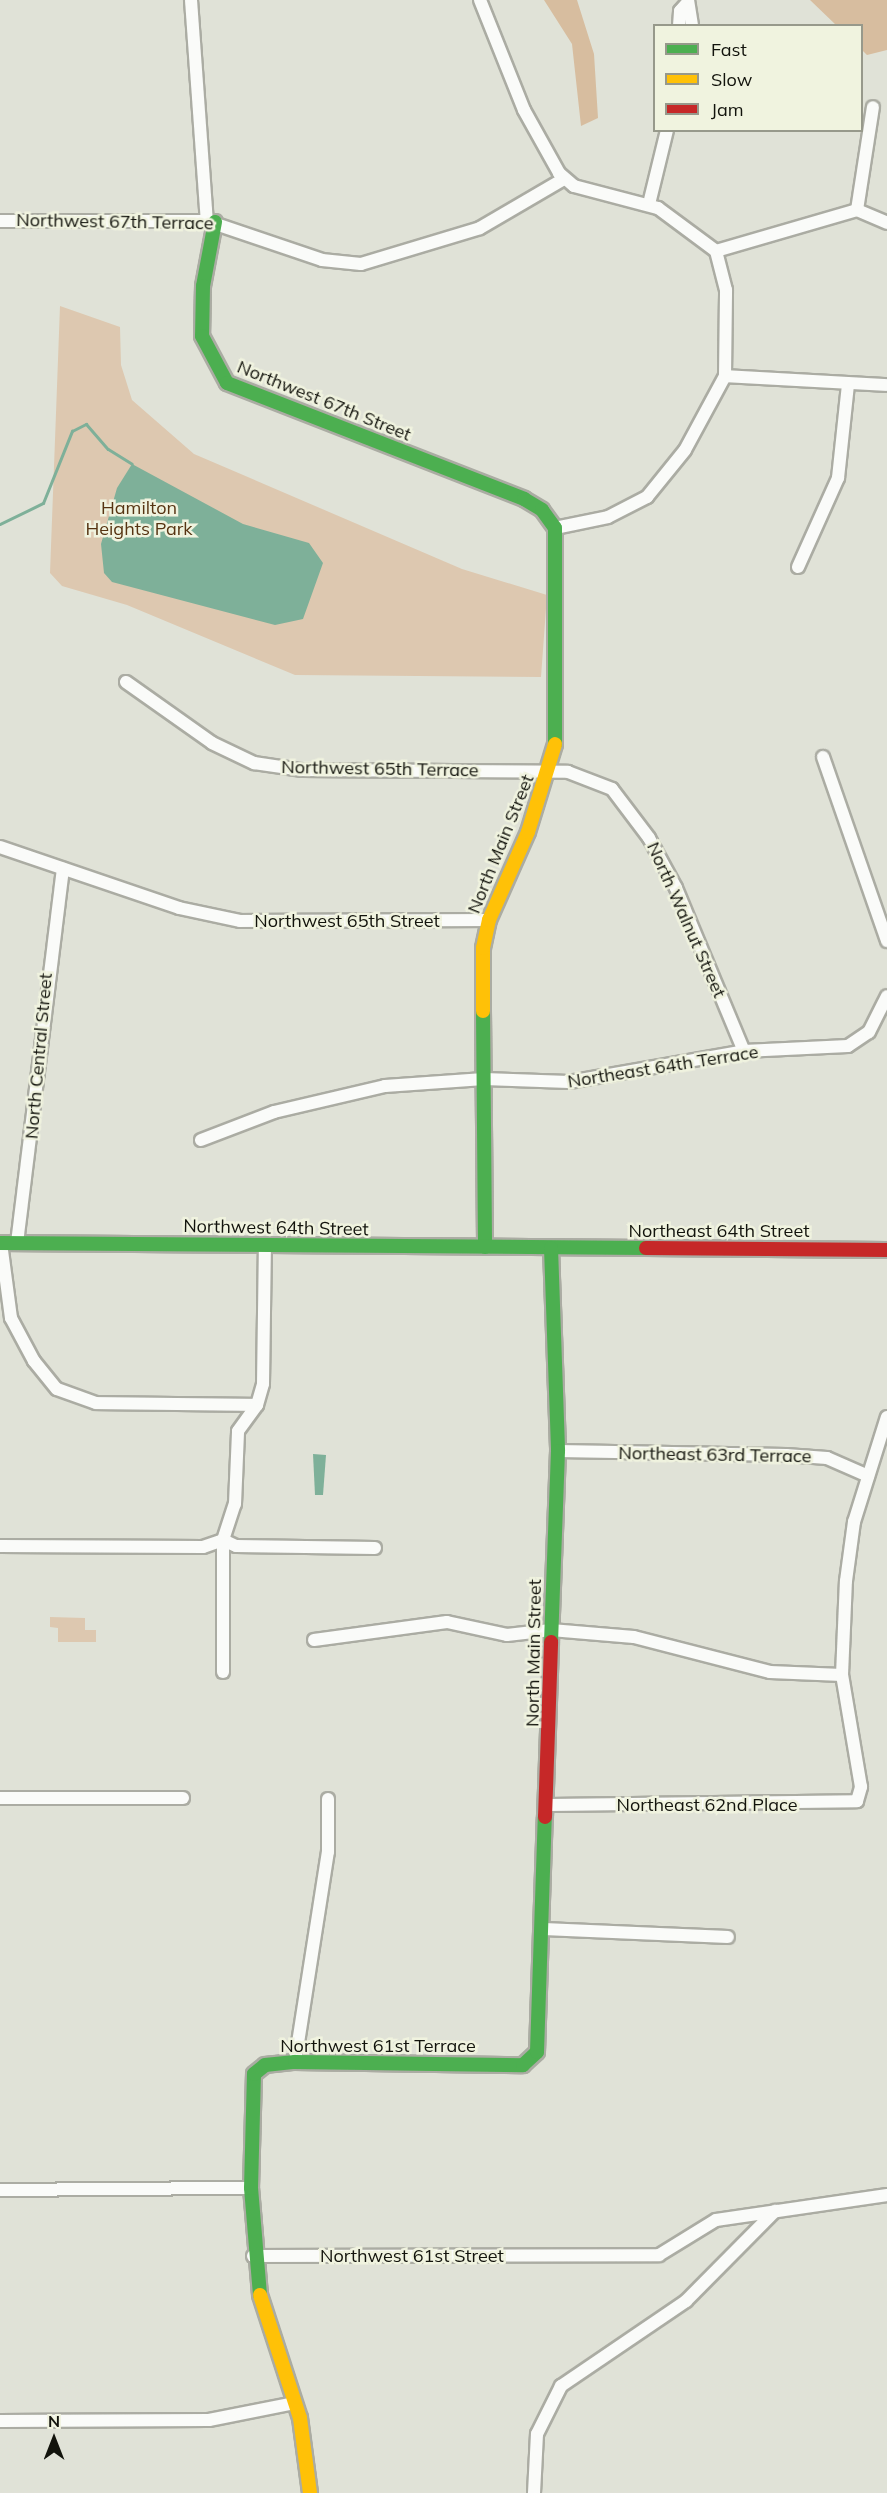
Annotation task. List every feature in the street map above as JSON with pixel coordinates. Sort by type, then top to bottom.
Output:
[{"type":"street","points":[[191,0],[211,221]]},
{"type":"street","points":[[480,0],[524,110],[564,178],[581,188],[650,204],[716,251],[726,290],[725,376],[685,450],[647,497],[608,517],[555,528]]},
{"type":"street","points":[[679,24],[680,11],[688,1]]},
{"type":"street","points":[[688,1],[692,24]]},
{"type":"street","points":[[858,210],[873,107]]},
{"type":"street","points":[[650,204],[667,132]]},
{"type":"street","name":"Northwest 67th Terrace","points":[[0,221],[211,221],[322,260],[374,263],[480,228],[564,178]]},
{"type":"street","points":[[716,251],[858,210],[887,223]]},
{"type":"street","name":"Northwest 67th Street","points":[[211,221],[203,286],[202,336],[227,383],[524,499],[542,510],[555,528]]},
{"type":"street","points":[[725,376],[887,385]]},
{"type":"street","points":[[798,567],[838,478],[848,384]]},
{"type":"street","name":"North Main Street","points":[[485,1247],[483,948],[489,920],[550,771],[557,720],[555,528]]},
{"type":"street","name":"Northwest 65th Terrace","points":[[126,682],[212,743],[254,763],[302,770],[550,771]]},
{"type":"street","points":[[824,757],[887,941]]},
{"type":"street","name":"North Walnut Street","points":[[550,771],[612,789],[650,838],[744,1052]]},
{"type":"street","name":"Northwest 65th Street","points":[[0,847],[179,908],[240,921],[489,920]]},
{"type":"street","name":"North Central Street","points":[[17,1243],[40,1074],[46,974],[63,869]]},
{"type":"street","name":"Northeast 64th Terrace","points":[[201,1140],[340,1094],[484,1079],[569,1082],[744,1052],[848,1046],[869,1032],[887,996]]},
{"type":"street","points":[[0,1243],[11,1318],[34,1361],[57,1389],[96,1403],[257,1405]]},
{"type":"street","name":"Northwest 64th Street","points":[[0,1243],[551,1248]]},
{"type":"street","points":[[223,1672],[223,1540],[235,1504],[238,1431],[257,1405],[263,1384],[265,1245]]},
{"type":"street","name":"North Main Street","points":[[534,2059],[549,1805],[551,1630],[558,1451],[551,1248]]},
{"type":"street","name":"Northeast 64th Street","points":[[551,1248],[887,1250]]},
{"type":"street","points":[[314,1640],[430,1622],[507,1635],[551,1630],[669,1643],[770,1672],[842,1676],[848,1557],[868,1476],[887,1417]]},
{"type":"street","name":"Northeast 63rd Terrace","points":[[558,1451],[786,1455],[827,1458],[868,1476]]},
{"type":"street","points":[[0,1546],[203,1547],[223,1540],[236,1546],[375,1548]]},
{"type":"street","name":"Northeast 62nd Place","points":[[549,1805],[851,1805],[860,1794],[842,1676]]},
{"type":"street","points":[[0,1798],[183,1798]]},
{"type":"street","points":[[295,2062],[328,1852],[328,1799]]},
{"type":"street","points":[[543,1929],[728,1937]]},
{"type":"street","name":"Northwest 61st Terrace","points":[[310,2493],[295,2403],[263,2319],[254,2256],[251,2188],[251,2081],[259,2069],[295,2062],[523,2065],[534,2059]]},
{"type":"street","points":[[0,2190],[251,2188]]},
{"type":"street","name":"Northwest 61st Street","points":[[254,2256],[659,2255],[716,2220],[887,2195]]},
{"type":"street","points":[[534,2493],[536,2442],[561,2386],[686,2301],[775,2211]]},
{"type":"street","points":[[0,2421],[209,2420],[295,2403]]},
{"type":"green space","name":"Hamilton Heights Park","points":[[60,306],[120,327],[121,365],[132,400],[194,454],[462,569],[547,595],[541,677],[295,675],[127,605],[62,586],[50,573]]},
{"type":"green space","points":[[50,1617],[85,1618],[85,1630],[96,1630],[96,1642],[58,1642],[58,1628],[50,1627]]},
{"type":"shaded area","points":[[544,0],[577,0],[594,54],[598,118],[581,126],[572,44]]},
{"type":"shaded area","points":[[810,0],[887,0],[887,50],[867,55],[863,51],[863,24],[835,24]]},
{"type":"shaded area","points":[[132,464],[243,524],[309,543],[323,563],[303,619],[275,625],[112,582],[104,573],[101,544],[117,488]]},
{"type":"shaded area","points":[[313,1454],[326,1455],[323,1495],[315,1495]]},
{"type":"waterway","points":[[0,524],[43,503],[72,431],[86,424],[108,449],[132,464]]},
{"type":"traffic: fast","points":[[215,222],[203,286],[202,336],[227,383],[524,499],[542,510],[555,528],[555,744]]},
{"type":"traffic: fast","points":[[483,1011],[485,1247]]},
{"type":"traffic: fast","points":[[0,1243],[646,1248]]},
{"type":"traffic: fast","points":[[551,1248],[558,1451],[551,1642]]},
{"type":"traffic: fast","points":[[260,2295],[251,2188],[254,2074],[265,2065],[295,2062],[523,2065],[537,2052],[545,1817]]},
{"type":"traffic: slow","points":[[483,1011],[483,948],[489,920],[528,832],[555,744]]},
{"type":"traffic: slow","points":[[260,2295],[300,2418],[310,2493]]},
{"type":"traffic: jam","points":[[646,1248],[887,1250]]},
{"type":"traffic: jam","points":[[545,1817],[551,1642]]}]
